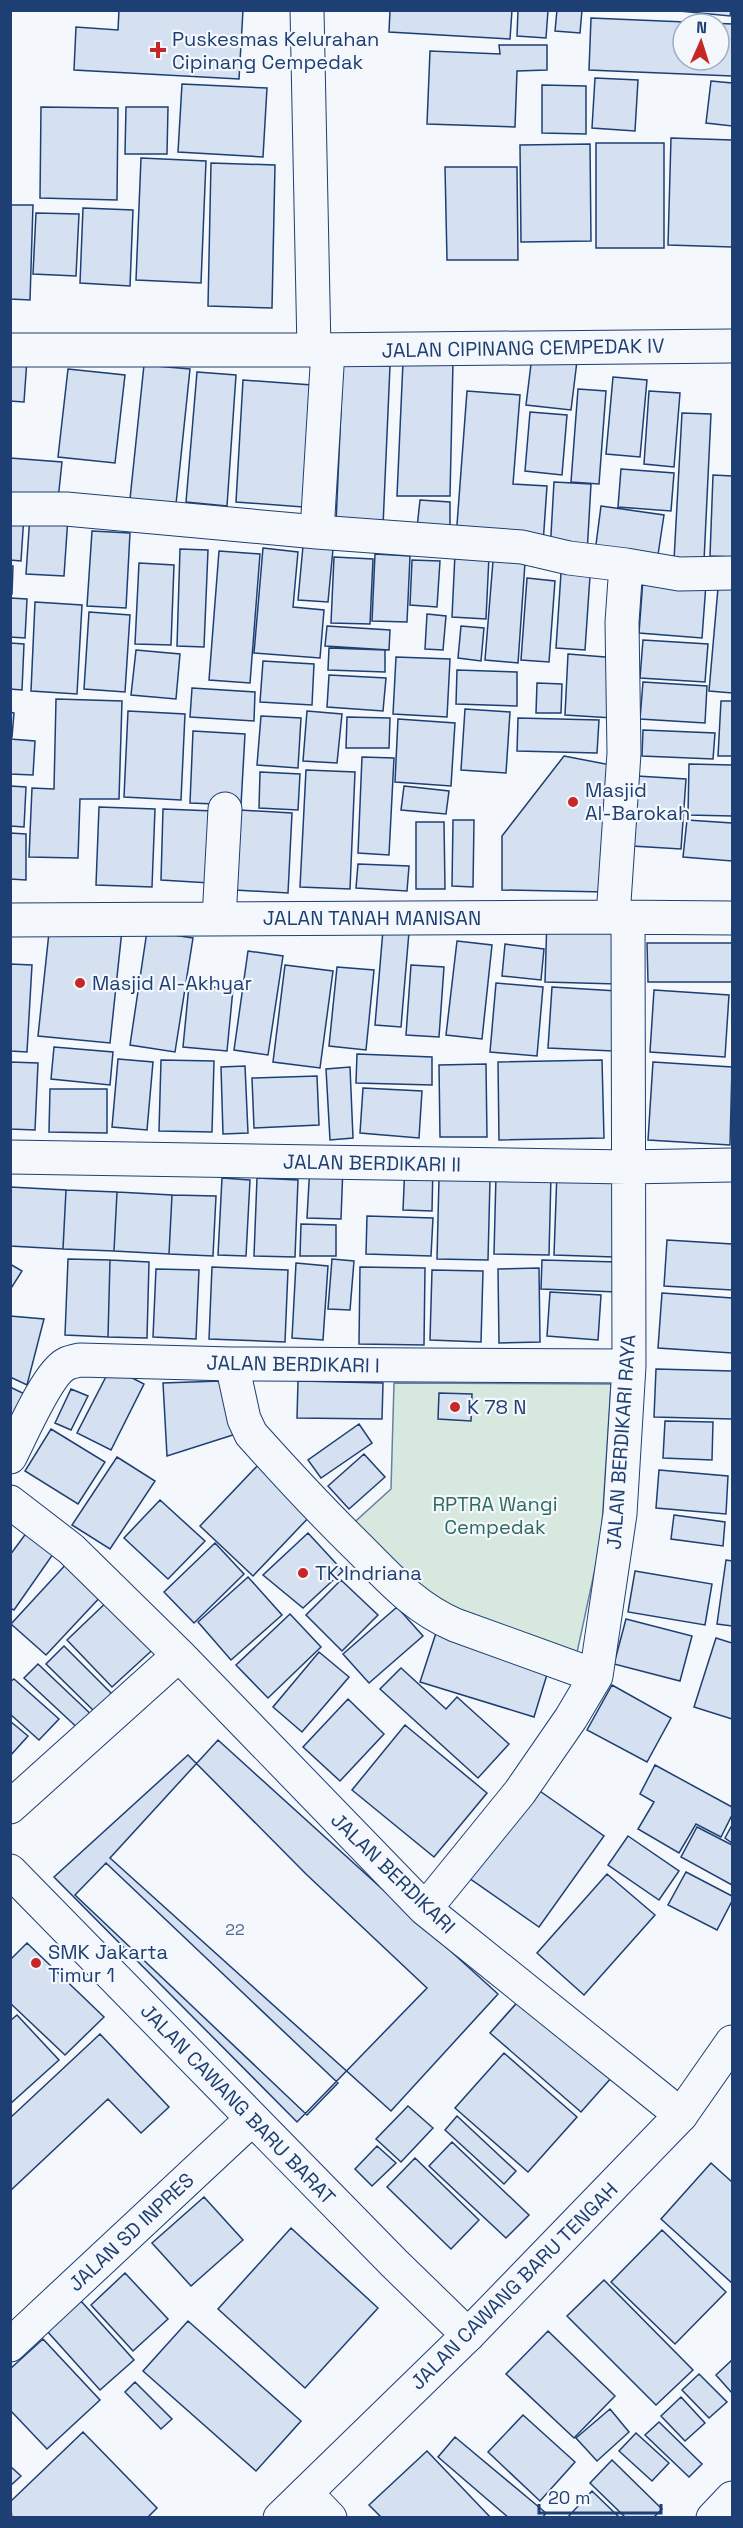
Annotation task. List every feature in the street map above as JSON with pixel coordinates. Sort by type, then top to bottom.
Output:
[{"type":"street","points":[[307,10],[321,350],[317,532]]},
{"type":"street","name":"JALAN CIPINANG CEMPEDAK IV","points":[[10,350],[732,346]]},
{"type":"street","points":[[10,509],[66,508],[317,532],[522,546],[569,558],[679,574],[732,573]]},
{"type":"street","name":"JALAN BERDIKARI RAYA","points":[[425,1909],[520,1792],[571,1718],[596,1676],[620,1514],[628,1366],[627,1167],[620,917],[624,753],[622,622],[626,566]]},
{"type":"street","points":[[219,919],[225,809]]},
{"type":"street","name":"JALAN TANAH MANISAN","points":[[10,920],[732,918]]},
{"type":"street","name":"JALAN BERDIKARI II","points":[[10,1157],[627,1167],[732,1165]]},
{"type":"street","name":"JALAN BERDIKARI I","points":[[10,1457],[36,1405],[65,1365],[80,1360],[232,1364],[628,1366]]},
{"type":"street","points":[[232,1364],[244,1419],[250,1434],[332,1522],[412,1601],[434,1616],[455,1625],[596,1676]]},
{"type":"street","name":"JALAN BERDIKARI","points":[[10,1502],[71,1549],[179,1655],[425,1909],[681,2115]]},
{"type":"street","points":[[10,1807],[179,1655]]},
{"type":"street","name":"JALAN CAWANG BARU BARAT","points":[[10,1871],[252,2119],[468,2334]]},
{"type":"street","name":"JALAN CAWANG BARU TENGAH","points":[[280,2517],[468,2334],[681,2115],[732,2042]]},
{"type":"street","name":"JALAN SD INPRES","points":[[10,2345],[252,2119]]},
{"type":"street","points":[[306,2493],[330,2517]]},
{"type":"street","points":[[713,2517],[732,2498]]},
{"type":"green space","name":"RPTRA Wangi Cempedak","points":[[394,1383],[611,1384],[601,1541],[575,1662],[434,1610],[348,1528],[391,1489]]},
{"type":"building","name":"Puskesmas Kelurahan Cipinang Cempedak","points":[[119,10],[243,10],[239,79],[74,70],[76,27],[118,30]]},
{"type":"building","points":[[390,10],[512,10],[510,39],[389,32]]},
{"type":"building","points":[[518,10],[548,10],[546,38],[517,36]]},
{"type":"building","points":[[557,10],[582,10],[580,33],[555,31]]},
{"type":"building","points":[[669,10],[731,10],[731,12]]},
{"type":"building","points":[[591,18],[671,21],[671,72],[731,72],[732,24],[732,76],[589,70]]},
{"type":"building","points":[[499,45],[547,45],[547,70],[517,71],[515,127],[427,124],[430,51],[500,54]]},
{"type":"building","points":[[595,78],[638,80],[635,131],[592,128]]},
{"type":"building","points":[[711,81],[732,83],[732,126],[706,123]]},
{"type":"building","points":[[182,84],[267,88],[263,157],[178,152]]},
{"type":"building","points":[[542,85],[586,86],[586,134],[542,133]]},
{"type":"building","points":[[41,107],[118,108],[117,200],[40,198]]},
{"type":"building","points":[[126,107],[168,107],[167,154],[125,154]]},
{"type":"building","points":[[671,138],[732,140],[732,247],[668,245]]},
{"type":"building","points":[[596,143],[664,143],[664,248],[596,248]]},
{"type":"building","points":[[590,144],[591,241],[521,242],[520,145]]},
{"type":"building","points":[[141,158],[206,161],[201,283],[136,280]]},
{"type":"building","points":[[211,163],[275,165],[272,308],[208,306]]},
{"type":"building","points":[[445,167],[517,167],[518,260],[447,260]]},
{"type":"building","points":[[10,205],[33,205],[30,300],[10,299]]},
{"type":"building","points":[[83,208],[133,210],[130,286],[80,283]]},
{"type":"building","points":[[36,213],[79,214],[76,276],[33,274]]},
{"type":"building","points":[[532,356],[577,361],[571,410],[526,405]]},
{"type":"building","points":[[10,358],[27,359],[24,402],[10,401]]},
{"type":"building","points":[[403,362],[453,362],[450,496],[397,496]]},
{"type":"building","points":[[343,364],[390,366],[383,526],[336,523]]},
{"type":"building","points":[[144,365],[190,369],[176,504],[130,499]]},
{"type":"building","points":[[68,369],[125,375],[115,463],[58,457]]},
{"type":"building","points":[[197,372],[236,375],[227,506],[186,502]]},
{"type":"building","points":[[613,377],[647,380],[640,457],[606,454]]},
{"type":"building","points":[[243,380],[312,385],[303,507],[236,502]]},
{"type":"building","points":[[578,389],[606,391],[599,484],[571,482]]},
{"type":"building","points":[[467,391],[520,395],[513,484],[547,486],[543,544],[456,538]]},
{"type":"building","points":[[649,391],[680,393],[674,467],[644,464]]},
{"type":"building","points":[[530,412],[567,415],[562,475],[525,471]]},
{"type":"building","points":[[682,413],[711,414],[704,561],[674,560]]},
{"type":"building","points":[[10,458],[62,462],[58,500],[10,494]]},
{"type":"building","points":[[621,469],[674,473],[671,511],[618,507]]},
{"type":"building","points":[[713,475],[732,476],[732,557],[710,556]]},
{"type":"building","points":[[554,482],[591,484],[587,554],[550,552]]},
{"type":"building","points":[[420,500],[450,502],[450,528],[417,528]]},
{"type":"building","points":[[601,506],[664,515],[656,568],[594,560]]},
{"type":"building","points":[[10,514],[24,515],[21,561],[10,560]]},
{"type":"building","points":[[30,515],[68,517],[64,576],[26,574]]},
{"type":"building","points":[[92,531],[130,533],[126,608],[87,606]]},
{"type":"building","points":[[303,546],[333,549],[328,602],[298,600]]},
{"type":"building","points":[[263,548],[298,552],[293,607],[324,610],[320,658],[254,653]]},
{"type":"building","points":[[180,549],[208,550],[204,647],[177,646]]},
{"type":"building","points":[[219,551],[260,554],[250,683],[209,680]]},
{"type":"building","points":[[375,554],[410,556],[407,622],[372,621]]},
{"type":"building","points":[[455,554],[489,556],[486,619],[452,617]]},
{"type":"building","points":[[334,557],[373,559],[370,624],[331,623]]},
{"type":"building","points":[[412,560],[440,561],[437,607],[410,605]]},
{"type":"building","points":[[493,561],[525,563],[518,663],[485,660]]},
{"type":"building","points":[[139,563],[174,565],[171,645],[135,644]]},
{"type":"building","points":[[10,566],[13,566],[12,594],[10,594]]},
{"type":"building","points":[[561,573],[590,576],[585,650],[556,648]]},
{"type":"building","points":[[527,578],[555,581],[549,662],[521,660]]},
{"type":"building","points":[[643,579],[706,584],[702,638],[639,633]]},
{"type":"building","points":[[718,588],[732,589],[732,693],[709,691]]},
{"type":"building","points":[[10,598],[27,599],[25,638],[10,637]]},
{"type":"building","points":[[35,602],[82,605],[77,694],[31,691]]},
{"type":"building","points":[[89,612],[130,615],[125,692],[84,689]]},
{"type":"building","points":[[427,614],[446,616],[443,650],[425,649]]},
{"type":"building","points":[[327,626],[390,630],[389,650],[325,646]]},
{"type":"building","points":[[461,626],[484,628],[481,661],[458,658]]},
{"type":"building","points":[[643,640],[708,644],[705,682],[640,678]]},
{"type":"building","points":[[10,643],[24,644],[22,690],[10,689]]},
{"type":"building","points":[[329,648],[385,650],[385,672],[328,670]]},
{"type":"building","points":[[136,650],[180,654],[176,699],[131,695]]},
{"type":"building","points":[[568,654],[617,658],[613,718],[565,715]]},
{"type":"building","points":[[396,657],[450,659],[447,717],[393,714]]},
{"type":"building","points":[[263,661],[314,664],[312,705],[260,702]]},
{"type":"building","points":[[457,670],[517,672],[517,706],[456,704]]},
{"type":"building","points":[[329,675],[386,678],[383,711],[327,707]]},
{"type":"building","points":[[643,682],[707,686],[705,723],[640,719]]},
{"type":"building","points":[[537,683],[562,684],[561,713],[536,713]]},
{"type":"building","points":[[192,688],[255,692],[254,721],[190,717]]},
{"type":"building","points":[[56,699],[122,701],[119,799],[80,799],[78,858],[29,857],[32,788],[54,789]]},
{"type":"building","points":[[721,701],[732,701],[732,756],[718,756]]},
{"type":"building","points":[[465,709],[510,712],[506,773],[461,770]]},
{"type":"building","points":[[128,711],[185,714],[181,800],[124,797]]},
{"type":"building","points":[[307,711],[342,714],[337,763],[303,761]]},
{"type":"building","points":[[10,712],[14,713],[12,737],[10,737]]},
{"type":"building","points":[[261,716],[301,718],[298,768],[257,765]]},
{"type":"building","points":[[347,717],[390,718],[389,748],[346,748]]},
{"type":"building","points":[[518,718],[599,720],[597,753],[517,751]]},
{"type":"building","points":[[398,719],[455,723],[451,786],[395,782]]},
{"type":"building","points":[[643,730],[715,733],[713,759],[642,756]]},
{"type":"building","points":[[193,731],[245,734],[241,805],[190,803]]},
{"type":"building","points":[[10,739],[35,741],[33,775],[10,774]]},
{"type":"building","name":"Masjid Al-Barokah","points":[[564,756],[621,767],[606,892],[502,890],[502,836]]},
{"type":"building","points":[[362,757],[394,758],[389,855],[358,853]]},
{"type":"building","points":[[689,764],[732,765],[732,816],[688,815]]},
{"type":"building","points":[[306,770],[355,772],[350,889],[300,887]]},
{"type":"building","points":[[260,772],[300,774],[298,810],[259,808]]},
{"type":"building","points":[[637,776],[686,779],[681,849],[632,846]]},
{"type":"building","points":[[10,786],[26,787],[24,827],[10,826]]},
{"type":"building","points":[[404,786],[449,791],[446,814],[401,810]]},
{"type":"building","points":[[99,807],[155,809],[152,887],[96,885]]},
{"type":"building","points":[[163,809],[214,811],[210,883],[161,880]]},
{"type":"building","points":[[240,810],[292,813],[288,893],[235,890]]},
{"type":"building","points":[[453,820],[474,820],[473,887],[452,886]]},
{"type":"building","points":[[687,820],[732,823],[732,861],[683,857]]},
{"type":"building","points":[[416,822],[444,822],[445,889],[416,889]]},
{"type":"building","points":[[10,833],[26,834],[26,880],[10,879]]},
{"type":"building","points":[[358,864],[409,866],[407,891],[356,888]]},
{"type":"building","points":[[547,918],[620,921],[617,984],[545,982]]},
{"type":"building","name":"Masjid Al-Akhyar","points":[[50,923],[122,930],[110,1043],[38,1036]]},
{"type":"building","points":[[383,930],[409,932],[401,1027],[375,1025]]},
{"type":"building","points":[[147,931],[193,938],[175,1052],[130,1045]]},
{"type":"building","points":[[457,941],[492,945],[482,1039],[446,1035]]},
{"type":"building","points":[[647,943],[732,943],[732,982],[648,982]]},
{"type":"building","points":[[505,944],[544,949],[541,980],[502,976]]},
{"type":"building","points":[[248,951],[283,956],[268,1055],[234,1050]]},
{"type":"building","points":[[10,964],[32,965],[27,1052],[10,1051]]},
{"type":"building","points":[[285,965],[333,971],[320,1068],[273,1062]]},
{"type":"building","points":[[411,965],[444,967],[439,1037],[406,1035]]},
{"type":"building","points":[[337,967],[374,970],[366,1050],[329,1046]]},
{"type":"building","points":[[496,983],[543,987],[537,1056],[490,1052]]},
{"type":"building","points":[[189,985],[233,989],[227,1051],[183,1047]]},
{"type":"building","points":[[552,987],[617,991],[613,1051],[548,1048]]},
{"type":"building","points":[[654,990],[729,995],[725,1057],[650,1052]]},
{"type":"building","points":[[54,1047],[113,1052],[110,1085],[51,1079]]},
{"type":"building","points":[[357,1054],[432,1057],[432,1085],[356,1083]]},
{"type":"building","points":[[118,1059],[153,1062],[147,1130],[112,1127]]},
{"type":"building","points":[[161,1060],[214,1061],[212,1132],[159,1131]]},
{"type":"building","points":[[602,1060],[604,1138],[499,1140],[498,1062]]},
{"type":"building","points":[[10,1062],[38,1063],[35,1130],[10,1129]]},
{"type":"building","points":[[653,1062],[732,1067],[730,1145],[648,1140]]},
{"type":"building","points":[[486,1064],[487,1137],[440,1137],[439,1065]]},
{"type":"building","points":[[245,1066],[248,1133],[223,1134],[221,1067]]},
{"type":"building","points":[[350,1067],[353,1138],[330,1140],[326,1069]]},
{"type":"building","points":[[317,1076],[319,1125],[254,1128],[252,1078]]},
{"type":"building","points":[[363,1088],[422,1091],[419,1138],[360,1133]]},
{"type":"building","points":[[50,1089],[107,1089],[107,1133],[49,1132]]},
{"type":"building","points":[[405,1164],[433,1165],[432,1211],[403,1210]]},
{"type":"building","points":[[310,1165],[343,1166],[341,1219],[307,1218]]},
{"type":"building","points":[[557,1172],[617,1174],[614,1257],[554,1255]]},
{"type":"building","points":[[496,1175],[551,1175],[549,1255],[494,1254]]},
{"type":"building","points":[[222,1178],[250,1180],[246,1256],[218,1255]]},
{"type":"building","points":[[257,1178],[298,1180],[295,1257],[254,1256]]},
{"type":"building","points":[[439,1179],[490,1180],[488,1260],[437,1259]]},
{"type":"building","points":[[10,1187],[66,1190],[63,1249],[10,1246]]},
{"type":"building","points":[[66,1190],[117,1192],[114,1251],[63,1249]]},
{"type":"building","points":[[117,1192],[172,1195],[169,1254],[114,1251]]},
{"type":"building","points":[[172,1195],[216,1196],[213,1256],[169,1254]]},
{"type":"building","points":[[367,1216],[433,1218],[431,1256],[366,1254]]},
{"type":"building","points":[[301,1224],[336,1225],[336,1256],[300,1256]]},
{"type":"building","points":[[667,1240],[732,1244],[732,1290],[664,1286]]},
{"type":"building","points":[[68,1259],[110,1260],[108,1337],[65,1335]]},
{"type":"building","points":[[332,1259],[354,1261],[350,1310],[328,1309]]},
{"type":"building","points":[[110,1260],[149,1262],[147,1338],[108,1337]]},
{"type":"building","points":[[542,1260],[618,1262],[617,1292],[541,1289]]},
{"type":"building","points":[[296,1263],[328,1266],[323,1340],[292,1338]]},
{"type":"building","points":[[10,1264],[22,1271],[10,1290]]},
{"type":"building","points":[[212,1267],[288,1270],[285,1342],[209,1339]]},
{"type":"building","points":[[360,1267],[425,1268],[424,1345],[359,1344]]},
{"type":"building","points":[[539,1268],[540,1342],[499,1343],[498,1269]]},
{"type":"building","points":[[156,1269],[199,1270],[196,1339],[153,1337]]},
{"type":"building","points":[[432,1270],[483,1271],[481,1342],[430,1340]]},
{"type":"building","points":[[550,1292],[601,1295],[598,1340],[547,1336]]},
{"type":"building","points":[[662,1293],[732,1298],[732,1353],[658,1348]]},
{"type":"building","points":[[10,1316],[44,1319],[27,1385],[10,1377]]},
{"type":"building","points":[[111,1367],[144,1384],[111,1450],[77,1433]]},
{"type":"building","points":[[656,1369],[732,1371],[732,1419],[654,1417]]},
{"type":"building","points":[[220,1381],[236,1434],[167,1456],[163,1383]]},
{"type":"building","points":[[298,1381],[383,1383],[382,1419],[297,1418]]},
{"type":"building","points":[[10,1387],[31,1397],[10,1437]]},
{"type":"building","points":[[71,1389],[88,1396],[71,1430],[55,1423]]},
{"type":"building","name":"K 78 N","points":[[439,1393],[472,1394],[471,1421],[438,1419]]},
{"type":"building","points":[[665,1421],[713,1422],[712,1460],[663,1458]]},
{"type":"building","points":[[359,1424],[372,1443],[321,1478],[308,1460]]},
{"type":"building","points":[[51,1429],[105,1462],[78,1504],[25,1471]]},
{"type":"building","points":[[364,1454],[385,1477],[349,1509],[328,1486]]},
{"type":"building","points":[[117,1457],[155,1481],[110,1549],[72,1525]]},
{"type":"building","points":[[260,1463],[313,1513],[253,1576],[200,1526]]},
{"type":"building","points":[[659,1470],[728,1476],[726,1514],[656,1508]]},
{"type":"building","points":[[160,1500],[205,1541],[168,1579],[124,1538]]},
{"type":"building","points":[[674,1515],[725,1522],[723,1546],[671,1539]]},
{"type":"building","points":[[30,1528],[58,1547],[14,1610],[10,1608],[10,1555]]},
{"type":"building","name":"TK Indriana","points":[[308,1533],[343,1571],[303,1608],[263,1575]]},
{"type":"building","points":[[215,1543],[244,1574],[194,1623],[164,1592]]},
{"type":"building","points":[[726,1560],[732,1561],[732,1626],[717,1624]]},
{"type":"building","points":[[69,1561],[104,1593],[46,1655],[11,1624]]},
{"type":"building","points":[[635,1571],[712,1584],[705,1625],[628,1612]]},
{"type":"building","points":[[248,1577],[282,1615],[231,1660],[198,1622]]},
{"type":"building","points":[[341,1580],[378,1615],[342,1651],[306,1615]]},
{"type":"building","points":[[114,1595],[160,1643],[112,1687],[67,1640]]},
{"type":"building","points":[[397,1607],[423,1636],[369,1683],[343,1654]]},
{"type":"building","points":[[290,1614],[321,1647],[268,1698],[236,1665]]},
{"type":"building","points":[[626,1619],[692,1636],[680,1681],[614,1664]]},
{"type":"building","points":[[436,1633],[549,1668],[534,1717],[420,1682]]},
{"type":"building","points":[[716,1638],[732,1643],[732,1719],[694,1707]]},
{"type":"building","points":[[64,1646],[112,1694],[94,1711],[46,1664]]},
{"type":"building","points":[[319,1652],[349,1677],[302,1732],[273,1707]]},
{"type":"building","points":[[38,1664],[96,1719],[83,1733],[24,1678]]},
{"type":"building","points":[[401,1668],[446,1709],[457,1697],[509,1744],[478,1778],[380,1689]]},
{"type":"building","points":[[14,1679],[59,1719],[39,1740],[10,1714],[10,1682]]},
{"type":"building","points":[[612,1685],[671,1718],[647,1762],[587,1730]]},
{"type":"building","points":[[348,1699],[384,1734],[340,1781],[303,1747]]},
{"type":"building","points":[[10,1721],[28,1736],[10,1756]]},
{"type":"building","points":[[405,1725],[487,1793],[434,1857],[352,1790]]},
{"type":"building","points":[[218,1740],[498,1994],[391,2111],[110,1858]]},
{"type":"building","points":[[188,1755],[306,1874],[427,1988],[297,2122],[54,1877]]},
{"type":"building","points":[[655,1765],[732,1807],[732,1815],[721,1837],[696,1824],[679,1853],[638,1829],[654,1802],[640,1794]]},
{"type":"building","points":[[534,1787],[604,1836],[539,1927],[469,1878]]},
{"type":"building","points":[[732,1825],[732,1843],[725,1838]]},
{"type":"building","points":[[697,1827],[732,1845],[732,1885],[681,1857]]},
{"type":"building","points":[[628,1836],[679,1871],[659,1900],[608,1865]]},
{"type":"building","points":[[106,1863],[338,2083],[307,2115],[75,1895]]},
{"type":"building","points":[[686,1872],[732,1896],[732,1901],[717,1930],[668,1905]]},
{"type":"building","points":[[607,1874],[655,1915],[584,1995],[537,1953]]},
{"type":"building","points":[[27,1943],[104,2017],[65,2055],[10,2003],[10,1960]]},
{"type":"building","points":[[522,1997],[612,2077],[581,2112],[490,2033]]},
{"type":"building","points":[[17,2015],[59,2060],[10,2104],[10,2021]]},
{"type":"building","points":[[100,2034],[169,2107],[141,2133],[108,2099],[10,2191],[10,2118]]},
{"type":"building","points":[[504,2053],[577,2117],[528,2172],[455,2108]]},
{"type":"building","points":[[408,2106],[433,2128],[401,2162],[376,2139]]},
{"type":"building","points":[[457,2116],[516,2171],[504,2184],[445,2130]]},
{"type":"building","points":[[452,2142],[529,2215],[506,2238],[429,2166]]},
{"type":"building","points":[[377,2146],[396,2163],[372,2186],[355,2169]]},
{"type":"building","points":[[415,2158],[479,2220],[451,2249],[387,2187]]},
{"type":"building","points":[[711,2163],[732,2182],[732,2283],[661,2219]]},
{"type":"building","points":[[204,2197],[243,2240],[191,2286],[152,2243]]},
{"type":"building","points":[[291,2228],[378,2308],[305,2388],[218,2309]]},
{"type":"building","points":[[662,2230],[726,2292],[675,2344],[611,2282]]},
{"type":"building","points":[[125,2273],[168,2319],[133,2351],[91,2305]]},
{"type":"building","points":[[604,2280],[693,2370],[656,2405],[567,2316]]},
{"type":"building","points":[[81,2301],[134,2360],[100,2390],[47,2331]]},
{"type":"building","points":[[188,2321],[301,2421],[256,2471],[143,2371]]},
{"type":"building","points":[[548,2331],[615,2396],[574,2438],[506,2374]]},
{"type":"building","points":[[43,2339],[100,2400],[47,2449],[10,2410],[10,2369]]},
{"type":"building","points":[[732,2360],[732,2393],[716,2375]]},
{"type":"building","points":[[699,2374],[727,2402],[709,2418],[682,2390]]},
{"type":"building","points":[[135,2382],[172,2419],[161,2429],[125,2392]]},
{"type":"building","points":[[681,2397],[705,2423],[685,2441],[661,2416]]},
{"type":"building","points":[[610,2409],[629,2432],[597,2461],[576,2438]]},
{"type":"building","points":[[523,2415],[575,2462],[540,2501],[488,2452]]},
{"type":"building","points":[[659,2422],[702,2464],[689,2477],[645,2435]]},
{"type":"building","points":[[83,2432],[157,2508],[147,2518],[12,2518],[10,2502]]},
{"type":"building","points":[[636,2433],[669,2463],[652,2481],[619,2451]]},
{"type":"building","points":[[455,2437],[546,2513],[542,2518],[509,2518],[438,2457]]},
{"type":"building","points":[[427,2451],[491,2518],[382,2518],[369,2505]]},
{"type":"building","points":[[612,2460],[662,2509],[653,2518],[626,2518],[590,2483]]},
{"type":"building","points":[[10,2466],[21,2476],[10,2486]]},
{"type":"building","points":[[592,2491],[620,2518],[567,2518]]},
{"type":"place","name":"Puskesmas Kelurahan Cipinang Cempedak","points":[[158,50]]},
{"type":"place","name":"Masjid Al-Barokah","points":[[573,802]]},
{"type":"place","name":"Masjid Al-Akhyar","points":[[80,983]]},
{"type":"place","name":"K 78 N","points":[[455,1407]]},
{"type":"place","name":"TK Indriana","points":[[303,1573]]},
{"type":"place","name":"SMK Jakarta Timur 1","points":[[36,1963]]}]
